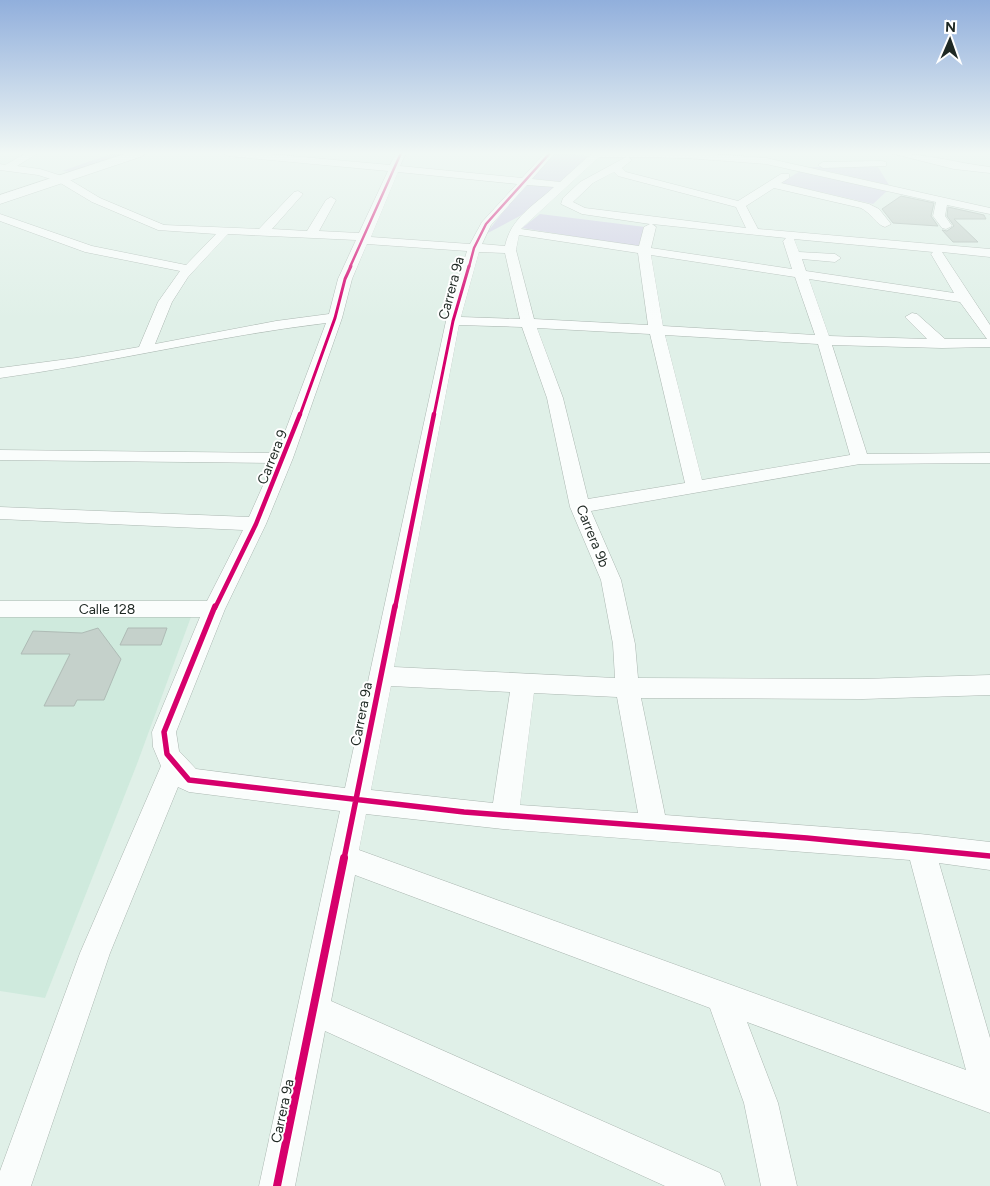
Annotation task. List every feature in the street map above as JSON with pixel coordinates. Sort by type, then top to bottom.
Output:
[{"type":"street","points":[[115,208],[162,228],[476,244],[514,235],[644,251],[964,299]]},
{"type":"street","points":[[262,233],[285,208]]},
{"type":"street","points":[[311,235],[326,208]]},
{"type":"street","name":"Carrera 9","points":[[174,765],[163,748],[164,732],[214,609],[256,524],[284,458],[335,318],[345,279],[378,208]]},
{"type":"street","name":"Carrera 9a","points":[[277,1186],[453,321],[476,244],[486,224],[500,208]]},
{"type":"street","points":[[578,208],[754,232],[990,253]]},
{"type":"street","points":[[742,208],[754,232]]},
{"type":"street","points":[[870,208],[875,211],[885,224]]},
{"type":"street","points":[[941,208],[939,216],[946,226]]},
{"type":"street","points":[[977,208],[990,211]]},
{"type":"street","points":[[476,244],[514,235],[537,210],[791,248],[829,257],[820,244]]},
{"type":"street","points":[[0,216],[89,249],[188,269]]},
{"type":"street","points":[[650,227],[644,251],[656,330],[695,486]]},
{"type":"street","points":[[145,349],[166,302],[188,269],[224,232]]},
{"type":"street","name":"Carrera 9b","points":[[514,235],[528,323],[555,398],[580,507],[611,580],[624,644],[627,688],[654,826]]},
{"type":"street","points":[[791,248],[820,244],[990,259]]},
{"type":"street","points":[[791,248],[824,341],[860,459]]},
{"type":"street","points":[[937,254],[964,299],[990,335]]},
{"type":"street","points":[[912,317],[942,344]]},
{"type":"street","points":[[0,373],[76,363],[276,325],[335,318]]},
{"type":"street","points":[[453,321],[528,323],[824,341],[990,344]]},
{"type":"street","points":[[0,455],[284,458]]},
{"type":"street","points":[[580,507],[860,459],[990,458]]},
{"type":"street","points":[[0,513],[256,524]]},
{"type":"street","name":"Calle 128","points":[[0,609],[214,609]]},
{"type":"street","points":[[380,676],[627,688],[863,689],[990,685]]},
{"type":"street","points":[[505,816],[523,683]]},
{"type":"street","points":[[13,1186],[95,953],[174,765],[190,780],[355,803],[920,847],[990,856]]},
{"type":"street","points":[[920,847],[990,1096]]},
{"type":"street","points":[[345,858],[990,1096]]},
{"type":"street","points":[[722,998],[761,1103],[779,1186]]},
{"type":"street","points":[[314,1010],[707,1186]]},
{"type":"shaded area","points":[[506,208],[534,208],[533,209],[486,234]]},
{"type":"shaded area","points":[[540,214],[645,227],[638,247],[522,228]]},
{"type":"shaded area","points":[[0,616],[191,617],[137,764],[45,998],[0,991]]},
{"type":"building","points":[[933,208],[931,216],[938,226],[893,223],[882,209]]},
{"type":"building","points":[[948,208],[984,215],[986,219],[954,219],[978,242],[953,242],[942,230],[947,231],[954,226],[947,216]]},
{"type":"building","points":[[98,628],[121,659],[104,700],[77,700],[74,706],[44,706],[70,654],[21,654],[33,631],[82,633]]},
{"type":"building","points":[[128,628],[167,628],[161,645],[120,645]]},
{"type":"cycle path","points":[[376,208],[345,279],[335,318],[284,458],[256,524],[214,609],[164,732],[167,754],[189,780],[464,812],[868,843],[990,856]]},
{"type":"cycle path","points":[[277,1186],[453,321],[474,248],[486,224],[500,208]]}]
